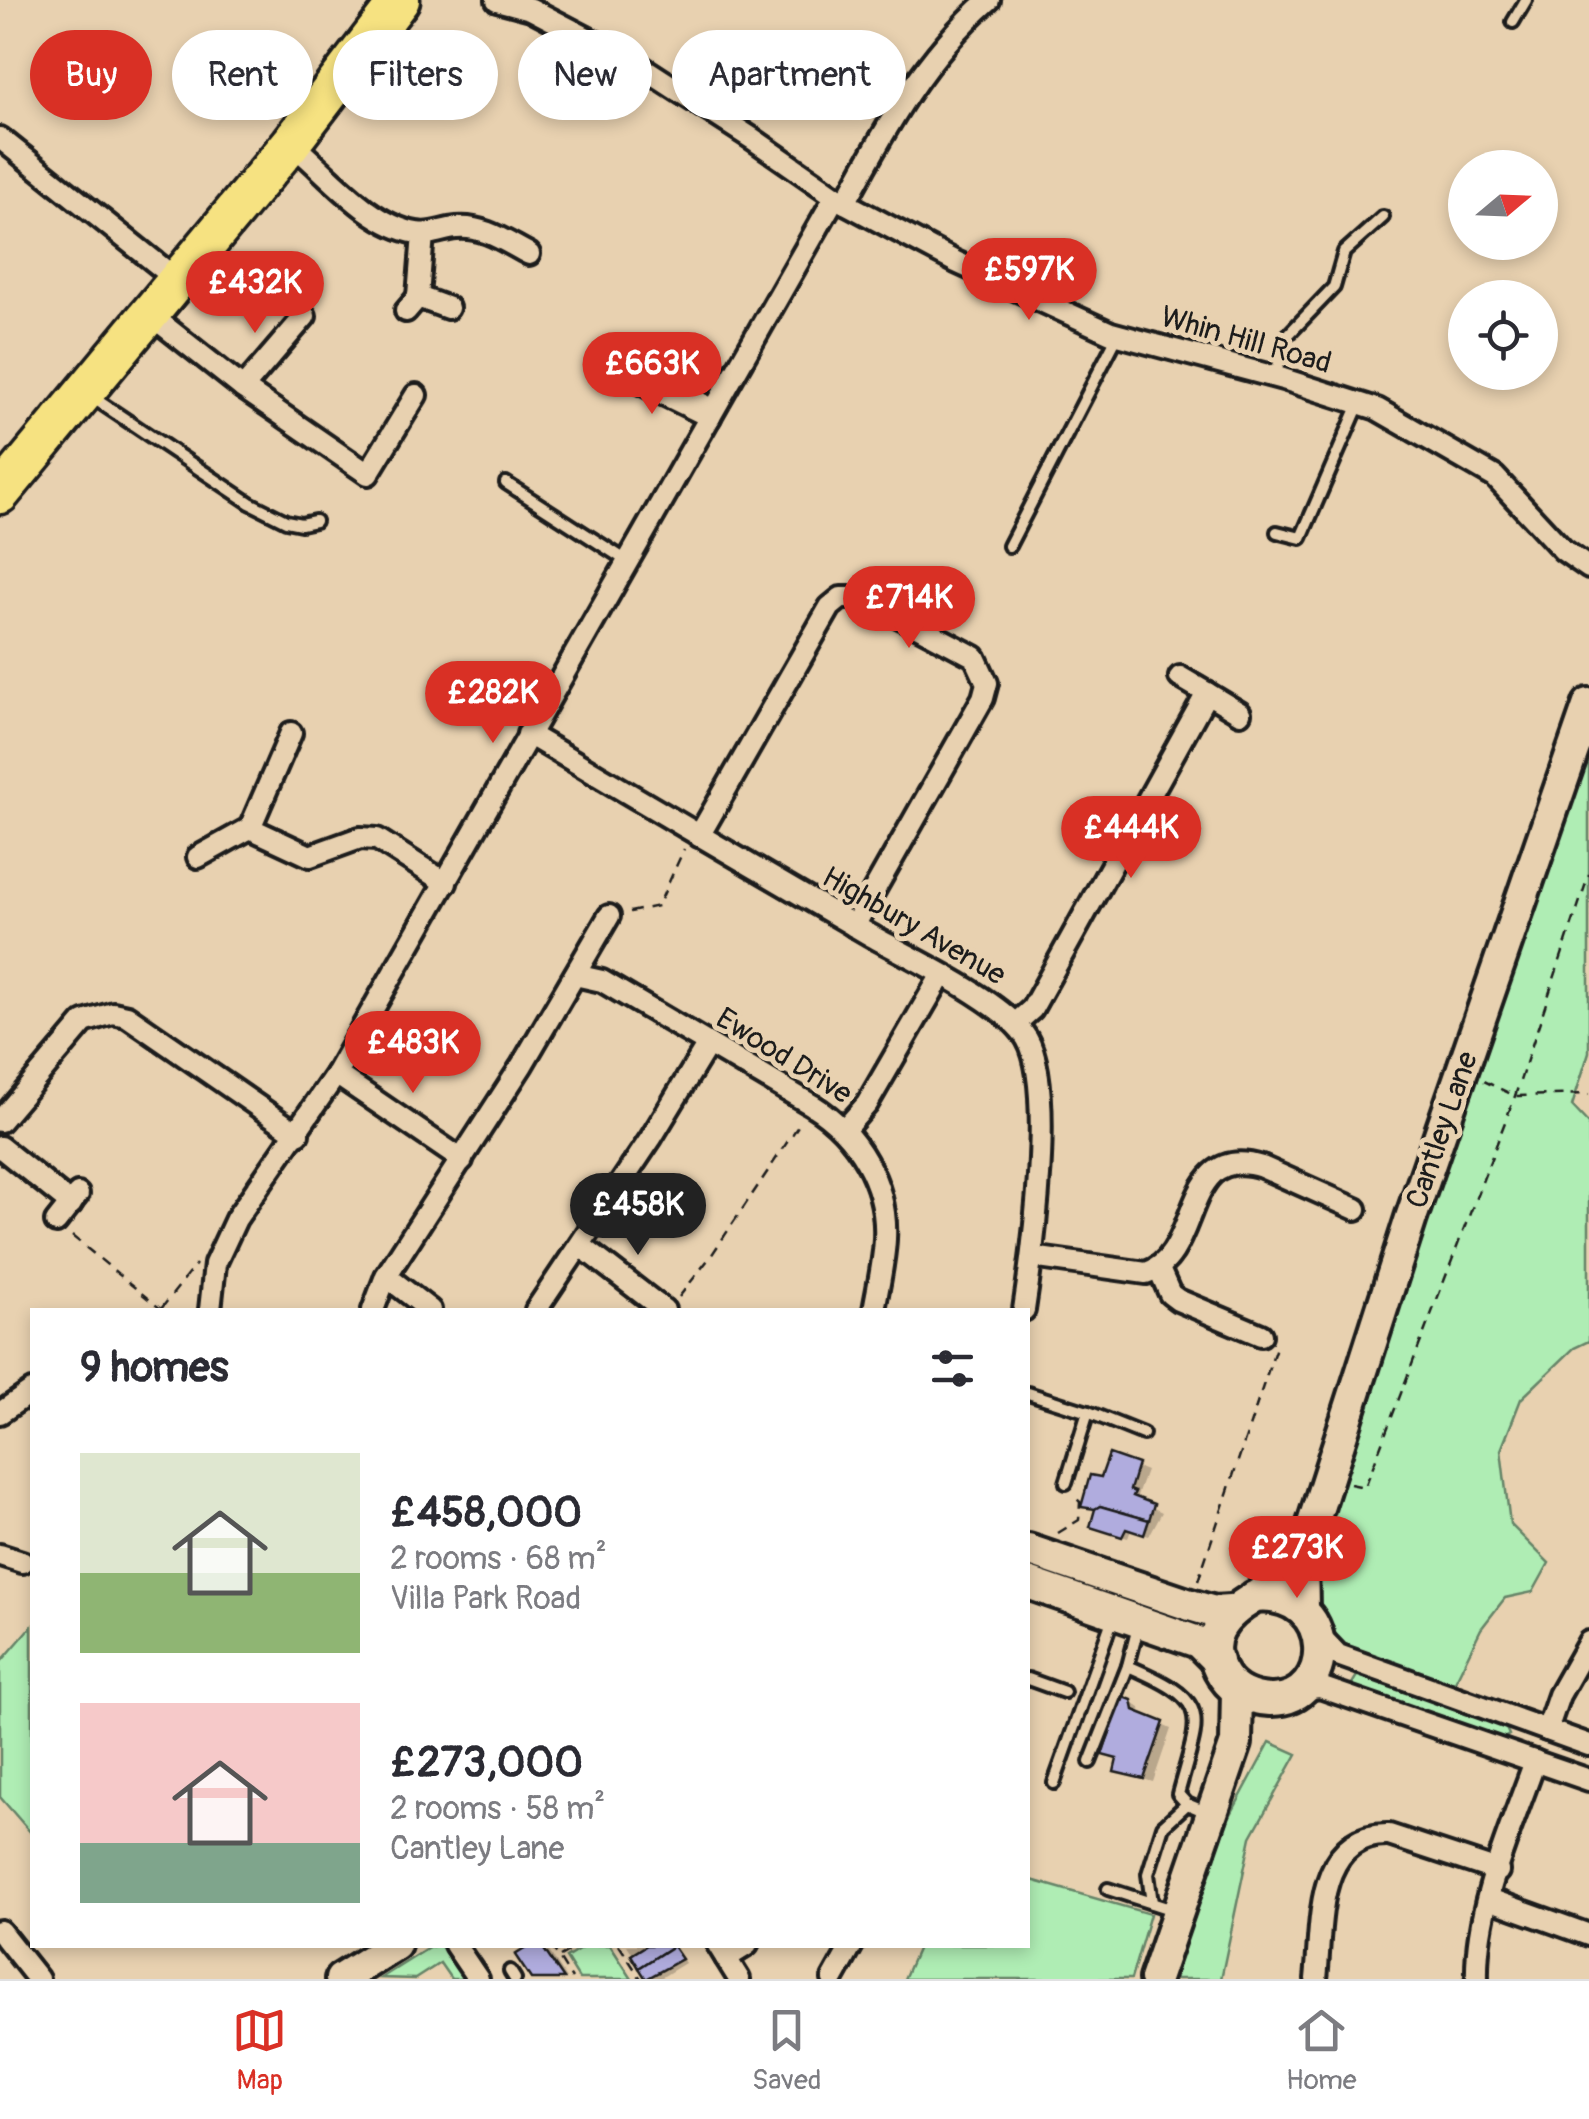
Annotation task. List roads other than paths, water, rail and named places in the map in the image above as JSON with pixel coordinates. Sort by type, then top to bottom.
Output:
[{"type":"highway","points":[[0,494],[291,142],[400,0]]},
{"type":"main road","name":"Cantley Lane","points":[[1310,1621],[1302,1558],[1462,1070],[1589,704]]},
{"type":"main road","points":[[1030,1550],[1214,1612],[1272,1596],[1288,1600],[1310,1621],[1320,1656],[1308,1682],[1288,1695],[1236,1743],[1200,1809],[1165,1908],[1156,1979]]},
{"type":"main road","points":[[1288,1695],[1254,1699],[1237,1691],[1223,1676],[1217,1661],[1217,1635],[1242,1604],[1302,1558]]},
{"type":"main road","points":[[1126,1583],[1127,1618]]},
{"type":"main road","points":[[1030,1584],[1198,1642],[1217,1661]]},
{"type":"main road","points":[[1236,1743],[1237,1691]]},
{"type":"main road","points":[[340,1979],[390,1948]]},
{"type":"street","name":"Whin Hill Road","points":[[497,0],[531,9],[637,64],[753,138],[840,200],[956,262],[1118,335],[1377,409],[1496,477],[1563,550],[1589,568]]},
{"type":"street","points":[[210,1308],[215,1264],[226,1239],[336,1074],[713,411],[893,114],[954,31],[989,0]]},
{"type":"street","points":[[0,138],[176,279]]},
{"type":"street","points":[[291,142],[359,204],[386,221],[423,234],[458,227],[484,230],[528,254]]},
{"type":"street","points":[[423,234],[412,304],[448,308]]},
{"type":"street","points":[[148,312],[242,388],[368,474],[416,396]]},
{"type":"street","points":[[242,388],[305,316]]},
{"type":"street","points":[[623,363],[713,411]]},
{"type":"street","points":[[699,836],[830,607],[841,598],[864,598],[975,657],[986,682],[983,698],[854,926]]},
{"type":"street","points":[[1180,676],[1240,713]]},
{"type":"street","points":[[1016,1024],[1032,1009],[1207,693]]},
{"type":"street","points":[[198,857],[250,828],[292,734]]},
{"type":"street","name":"Highbury Avenue","points":[[528,734],[1016,1024],[1028,1040],[1038,1070],[1038,1186],[1024,1308]]},
{"type":"street","points":[[250,828],[310,856],[360,838],[377,839],[446,884]]},
{"type":"street","points":[[375,1308],[386,1276],[522,1066],[608,916]]},
{"type":"street","name":"Ewood Drive","points":[[574,975],[602,981],[845,1128],[871,1172],[884,1221],[874,1308]]},
{"type":"street","points":[[845,1128],[867,1104],[941,976]]},
{"type":"street","points":[[0,1121],[84,1022],[113,1013],[127,1016],[298,1134]]},
{"type":"street","points":[[537,1308],[708,1044]]},
{"type":"street","points":[[336,1074],[462,1160]]},
{"type":"street","points":[[0,1147],[75,1198],[56,1222]]},
{"type":"street","points":[[1032,1257],[1146,1273],[1159,1269],[1172,1256],[1204,1181],[1231,1164],[1247,1162],[1262,1167],[1356,1209]]},
{"type":"street","points":[[581,1246],[672,1303]]},
{"type":"street","points":[[1159,1269],[1170,1294],[1178,1300],[1260,1335]]},
{"type":"street","points":[[386,1276],[427,1308]]},
{"type":"street","points":[[0,1413],[30,1392]]},
{"type":"street","points":[[0,1555],[22,1562]]},
{"type":"street","points":[[1310,1621],[1338,1655],[1580,1741],[1560,1770]]},
{"type":"street","points":[[1548,1730],[1558,1694],[1589,1642]]},
{"type":"street","points":[[1288,1695],[1320,1687],[1589,1780]]},
{"type":"street","points":[[1511,1752],[1521,1721]]},
{"type":"street","points":[[1476,1979],[1477,1948],[1488,1898],[1535,1761]]},
{"type":"street","points":[[1316,1979],[1327,1876],[1346,1849],[1361,1840],[1374,1834],[1389,1835],[1498,1871]]},
{"type":"street","points":[[1488,1898],[1589,1935]]},
{"type":"street","points":[[0,1931],[38,1979]]},
{"type":"street","points":[[457,1948],[478,1979]]},
{"type":"street","points":[[832,1979],[850,1948]]},
{"type":"street","points":[[722,1952],[737,1978]]},
{"type":"lane","points":[[1513,22],[1526,0]]},
{"type":"lane","points":[[1274,377],[1287,336],[1334,287],[1344,252],[1383,217]]},
{"type":"lane","points":[[1010,546],[1118,335]]},
{"type":"lane","points":[[84,392],[250,503],[286,521],[315,521]]},
{"type":"lane","points":[[1277,532],[1301,538],[1360,404]]},
{"type":"lane","points":[[506,483],[628,561]]},
{"type":"lane","points":[[1030,1394],[1144,1434]]},
{"type":"lane","points":[[1068,1488],[1088,1412]]},
{"type":"lane","points":[[1090,1762],[1128,1666],[1127,1618]]},
{"type":"lane","points":[[1054,1783],[1127,1618]]},
{"type":"lane","points":[[1128,1666],[1166,1682],[1192,1704],[1197,1723],[1178,1794],[1200,1809]]},
{"type":"lane","points":[[1030,1679],[1064,1692]]},
{"type":"lane","points":[[1165,1908],[1148,1874],[1163,1826],[1200,1809]]},
{"type":"lane","points":[[1108,1888],[1165,1908]]}]
